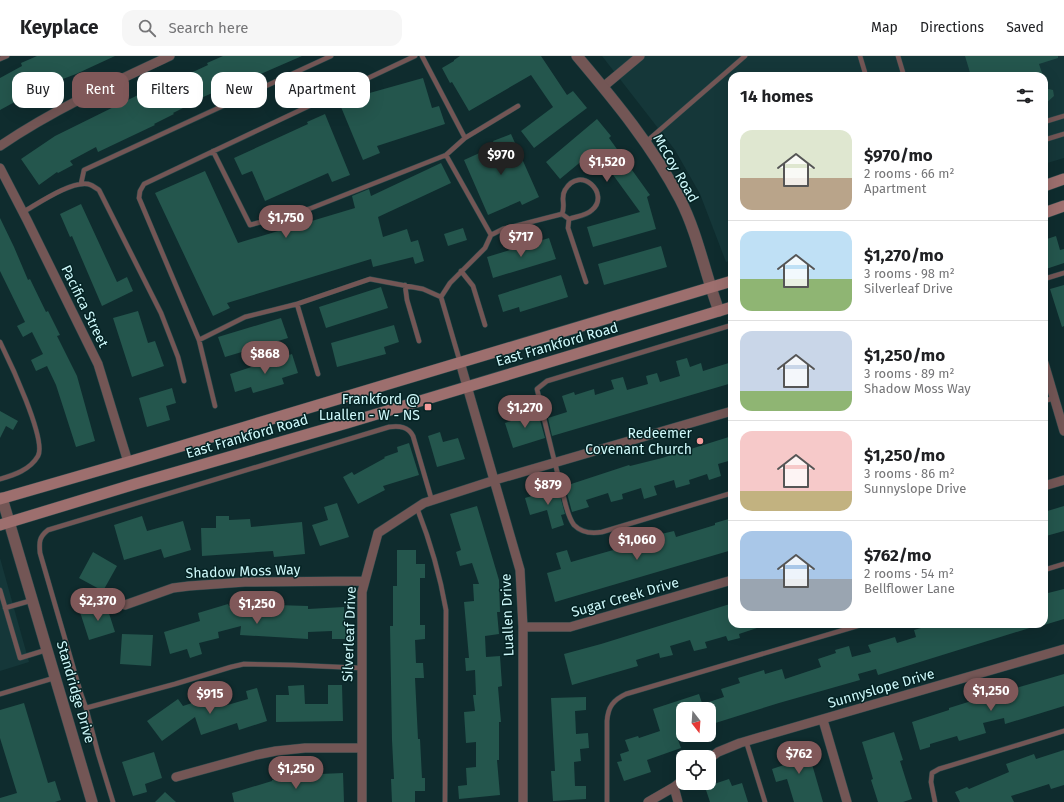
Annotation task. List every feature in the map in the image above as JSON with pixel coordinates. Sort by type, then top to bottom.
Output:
[{"type":"main road","points":[[1048,185],[1064,179]]},
{"type":"main road","points":[[1048,212],[1064,206]]},
{"type":"main road","name":"East Frankford Road","points":[[1,499],[728,282]]},
{"type":"main road","name":"East Frankford Road","points":[[5,523],[347,423],[728,308]]},
{"type":"street","points":[[0,146],[51,115],[170,56]]},
{"type":"street","name":"McCoy Road","points":[[577,56],[646,142],[666,173],[681,200],[719,311]]},
{"type":"street","points":[[603,87],[640,56]]},
{"type":"street","name":"Pacifica Street","points":[[0,168],[98,364],[128,462]]},
{"type":"street","name":"Luallen Drive","points":[[460,362],[520,570],[523,628],[523,802]]},
{"type":"street","points":[[1048,377],[1064,431]]},
{"type":"street","name":"Silverleaf Drive","points":[[362,802],[362,592],[378,533],[424,503],[495,480],[728,412]]},
{"type":"street","points":[[1048,485],[1064,480]]},
{"type":"street","name":"Standridge Drive","points":[[1,499],[5,523],[33,600],[92,802]]},
{"type":"street","name":"Shadow Moss Way","points":[[125,605],[173,588],[189,586],[245,582],[364,581]]},
{"type":"street","name":"Sugar Creek Drive","points":[[523,628],[570,627],[728,581]]},
{"type":"street","name":"Sunnyslope Drive","points":[[716,754],[746,741],[823,720],[1064,648]]},
{"type":"street","points":[[823,720],[847,802]]},
{"type":"street","points":[[176,777],[276,751],[305,748],[362,748]]},
{"type":"street","points":[[648,802],[674,787],[678,802]]},
{"type":"lane","points":[[0,59],[7,56]]},
{"type":"lane","points":[[81,184],[84,170],[331,56]]},
{"type":"lane","points":[[215,406],[199,340],[139,198],[140,191],[144,184],[416,56]]},
{"type":"lane","points":[[422,56],[465,138]]},
{"type":"lane","points":[[646,142],[744,56]]},
{"type":"lane","points":[[860,56],[865,72]]},
{"type":"lane","points":[[898,56],[903,72]]},
{"type":"lane","points":[[213,151],[250,225],[309,209],[446,155],[465,138],[518,106]]},
{"type":"lane","points":[[1048,121],[1064,116]]},
{"type":"lane","points":[[1048,139],[1064,134]]},
{"type":"lane","points":[[446,155],[492,235]]},
{"type":"lane","points":[[562,214],[564,208],[562,197],[564,191],[570,183],[577,180],[587,180],[594,185],[597,192],[597,202],[593,209],[586,214],[569,219]]},
{"type":"lane","points":[[23,212],[70,186],[90,184],[99,190],[161,312],[178,357],[184,381]]},
{"type":"lane","points":[[460,362],[442,297],[450,283],[485,248],[492,235],[503,229],[562,214],[569,219]]},
{"type":"lane","points":[[569,219],[568,228],[586,282]]},
{"type":"lane","points":[[461,271],[473,286],[484,324]]},
{"type":"lane","points":[[1048,278],[1064,273]]},
{"type":"lane","points":[[199,340],[245,317],[297,304],[370,279],[423,289],[442,297]]},
{"type":"lane","points":[[405,285],[407,300],[419,341]]},
{"type":"lane","points":[[297,304],[318,374]]},
{"type":"lane","points":[[728,326],[547,381],[537,389],[554,463],[570,517],[574,524],[585,533],[594,534],[602,532],[728,494]]},
{"type":"lane","points":[[0,342],[15,372],[38,435],[40,448],[39,455],[29,467],[23,471],[0,479]]},
{"type":"lane","points":[[1048,400],[1054,398]]},
{"type":"lane","points":[[113,802],[40,553],[40,537],[48,530],[389,427],[398,426],[411,432],[413,436],[432,501]]},
{"type":"lane","points":[[417,508],[429,539],[442,584],[446,610],[445,802]]},
{"type":"lane","points":[[1048,569],[1064,564]]},
{"type":"lane","points":[[0,590],[20,658],[48,650]]},
{"type":"lane","points":[[6,608],[33,600]]},
{"type":"lane","points":[[607,802],[606,721],[608,711],[612,703],[617,698],[707,669],[850,628]]},
{"type":"lane","points":[[86,708],[244,664],[293,664],[362,668]]},
{"type":"lane","points":[[0,694],[56,677]]},
{"type":"lane","points":[[935,802],[931,782],[932,773],[939,769],[1064,731]]},
{"type":"lane","points":[[746,741],[765,802]]},
{"type":"shaded area","points":[[602,56],[1064,56],[1064,158],[1048,163],[1048,72],[728,72],[728,261],[726,262],[700,194],[675,150]]},
{"type":"shaded area","points":[[0,558],[29,662],[0,671]]},
{"type":"building","points":[[37,56],[115,56],[80,72],[72,72],[72,76],[64,79],[64,72],[12,72],[12,103],[0,110],[0,78],[22,66],[21,63]]},
{"type":"building","points":[[223,56],[302,56],[265,72],[211,72],[211,94],[203,97],[203,72],[193,72],[208,65],[207,63]]},
{"type":"building","points":[[460,56],[541,56],[567,95],[573,91],[587,108],[534,148],[521,131],[553,107],[531,75],[469,111],[452,82],[450,83],[442,68]]},
{"type":"building","points":[[965,56],[1058,56],[1058,58],[1039,64],[1042,72],[970,72]]},
{"type":"building","points":[[423,78],[432,108],[439,106],[445,124],[377,146],[380,153],[363,160],[341,108],[370,108],[370,93]]},
{"type":"building","points":[[1048,89],[1053,90],[1054,96],[1048,101]]},
{"type":"building","points":[[137,95],[137,108],[183,108],[154,124],[155,125],[98,152],[96,147],[70,161],[73,165],[58,173],[57,172],[39,185],[21,159],[55,136],[112,108],[129,108],[129,99]]},
{"type":"building","points":[[325,114],[350,175],[332,182],[328,173],[265,201],[252,171],[242,175],[234,158],[308,124],[307,122]]},
{"type":"building","points":[[597,119],[611,136],[609,138],[650,195],[647,197],[656,229],[593,247],[587,227],[640,212],[595,150],[560,179],[546,162]]},
{"type":"building","points":[[511,134],[539,197],[522,205],[520,201],[488,215],[464,160],[495,146],[493,141]]},
{"type":"building","points":[[441,163],[451,183],[378,217],[383,237],[407,229],[411,242],[418,240],[424,261],[415,264],[413,257],[373,267],[371,259],[227,303],[230,308],[213,316],[155,193],[205,171],[238,243],[355,208],[352,196],[369,189],[371,196]]},
{"type":"building","points":[[81,204],[117,282],[127,277],[133,291],[102,306],[72,236],[70,237],[60,214]]},
{"type":"building","points":[[0,218],[28,280],[30,279],[46,312],[48,311],[60,335],[57,336],[77,376],[95,441],[76,447],[56,385],[47,366],[36,371],[31,360],[43,354],[32,332],[23,337],[17,326],[25,322],[0,271]]},
{"type":"building","points":[[463,228],[467,240],[448,246],[444,234]]},
{"type":"building","points":[[1056,236],[1060,250],[1064,249],[1064,263],[1048,268],[1048,239]]},
{"type":"building","points":[[549,238],[556,259],[493,278],[487,257]]},
{"type":"building","points":[[661,246],[667,267],[604,285],[598,264]]},
{"type":"building","points":[[561,275],[568,297],[520,312],[519,307],[503,312],[498,295]]},
{"type":"building","points":[[1064,285],[1064,326],[1062,327],[1050,289]]},
{"type":"building","points":[[381,287],[388,308],[326,328],[319,307]]},
{"type":"building","points":[[138,311],[148,343],[155,341],[164,366],[132,377],[113,318]]},
{"type":"building","points":[[281,318],[288,338],[225,357],[218,337]]},
{"type":"building","points":[[394,325],[399,342],[384,347],[386,354],[337,367],[331,343]]},
{"type":"building","points":[[292,354],[298,373],[282,378],[284,384],[253,393],[251,387],[235,392],[230,374]]},
{"type":"building","points":[[687,358],[690,367],[701,363],[703,371],[728,363],[728,384],[552,436],[548,418],[567,412],[562,396],[574,392],[575,395],[594,389],[595,395],[614,389],[611,380],[623,377],[627,390],[648,384],[646,376],[657,373],[660,382],[680,376],[676,361]]},
{"type":"building","points":[[172,388],[176,403],[166,406],[170,420],[147,427],[139,398]]},
{"type":"building","points":[[534,408],[538,421],[540,420],[545,438],[513,448],[505,423],[523,417],[521,412]]},
{"type":"building","points":[[0,411],[18,421],[13,430],[6,426],[0,438]]},
{"type":"building","points":[[440,432],[443,442],[458,438],[465,459],[437,467],[428,436]]},
{"type":"building","points":[[728,437],[728,461],[718,464],[721,476],[709,480],[707,474],[689,480],[690,484],[676,488],[674,480],[654,486],[657,495],[644,499],[641,488],[622,494],[623,499],[611,502],[608,493],[586,500],[589,507],[572,512],[565,486],[629,465],[662,458]]},
{"type":"building","points":[[409,443],[419,475],[383,486],[385,490],[358,504],[343,477],[352,472],[354,475],[385,458],[384,457],[398,452],[397,447]]},
{"type":"building","points":[[558,488],[565,514],[561,515],[564,525],[552,529],[547,510],[530,515],[525,498]]},
{"type":"building","points":[[337,503],[349,537],[320,546],[312,525],[328,520],[324,507]]},
{"type":"building","points":[[477,506],[499,580],[500,612],[497,612],[499,634],[485,636],[486,657],[500,656],[502,686],[498,687],[501,722],[499,722],[499,760],[497,760],[500,795],[459,799],[458,786],[467,785],[466,768],[476,767],[476,742],[466,743],[464,712],[475,711],[473,695],[476,695],[475,670],[466,671],[465,658],[469,658],[464,602],[474,601],[473,584],[479,584],[472,563],[460,566],[456,552],[461,550],[450,514]]},
{"type":"building","points":[[1064,506],[1064,531],[1048,535],[1048,511]]},
{"type":"building","points":[[142,516],[147,531],[183,521],[191,550],[164,558],[161,549],[124,560],[114,525]]},
{"type":"building","points":[[216,516],[229,516],[229,520],[250,519],[251,527],[302,522],[305,554],[274,557],[273,551],[202,556],[201,528],[216,528]]},
{"type":"building","points":[[728,519],[728,551],[555,602],[547,573],[561,569],[556,553],[567,550],[571,562],[638,543],[640,549],[663,542],[661,534],[674,531],[676,537],[715,525],[715,523]]},
{"type":"building","points":[[397,550],[416,550],[416,564],[425,564],[425,578],[420,578],[420,625],[425,625],[425,639],[415,640],[416,663],[423,663],[424,678],[415,678],[418,739],[420,739],[422,778],[425,778],[425,791],[415,791],[415,802],[392,802],[391,779],[394,779],[390,626],[393,626],[393,586],[397,586]]},
{"type":"building","points":[[93,552],[117,566],[103,591],[79,578]]},
{"type":"building","points":[[1064,589],[1064,619],[1048,624],[1048,593]]},
{"type":"building","points":[[106,604],[115,632],[89,640],[80,612]]},
{"type":"building","points":[[228,604],[229,606],[276,609],[276,605],[308,606],[308,609],[344,607],[346,639],[332,639],[332,631],[308,632],[308,639],[240,635],[241,626],[218,632],[219,638],[199,643],[202,654],[190,658],[187,649],[170,654],[164,632],[200,621],[198,613]]},
{"type":"building","points":[[728,605],[728,628],[757,628],[739,634],[740,638],[728,641],[726,636],[705,642],[707,648],[694,651],[690,640],[670,646],[673,655],[660,658],[659,653],[636,660],[638,666],[572,685],[564,654]]},
{"type":"building","points":[[921,628],[1030,628],[878,675],[876,669],[858,674],[860,680],[716,723],[716,702],[709,702],[724,697],[721,689],[740,683],[738,678],[764,670],[765,674],[782,669],[785,679],[821,667],[818,659],[836,653],[835,650],[849,646],[852,657],[871,652],[868,645],[895,637],[897,643],[916,637],[914,630]]},
{"type":"building","points":[[122,634],[153,635],[151,666],[120,664]]},
{"type":"building","points":[[1064,674],[1064,706],[1005,724],[1004,718],[983,723],[986,733],[959,741],[957,736],[930,744],[930,747],[920,750],[912,722],[949,710],[949,708]]},
{"type":"building","points":[[304,685],[305,704],[328,704],[328,685],[342,685],[343,721],[276,722],[276,695],[289,695],[288,686]]},
{"type":"building","points":[[257,688],[267,721],[239,730],[237,723],[201,735],[195,717],[162,741],[147,721],[178,699],[183,706],[201,700],[202,705],[222,699],[224,706],[248,699],[246,691]]},
{"type":"building","points":[[699,694],[702,702],[676,702],[676,742],[679,742],[681,748],[647,760],[651,772],[624,781],[617,762],[622,761],[620,754],[629,751],[625,740],[638,736],[639,738],[660,731],[653,709]]},
{"type":"building","points":[[586,697],[586,710],[575,711],[576,734],[588,733],[589,748],[580,749],[581,761],[574,762],[575,786],[586,786],[586,799],[553,801],[551,771],[555,771],[551,698]]},
{"type":"building","points":[[24,703],[48,783],[55,781],[61,800],[55,802],[0,802],[0,798],[17,793],[0,738],[0,710]]},
{"type":"building","points":[[894,732],[903,760],[900,761],[912,799],[903,802],[878,802],[862,742]]},
{"type":"building","points":[[806,744],[823,802],[794,802],[787,779],[776,782],[772,769],[784,765],[780,751]]},
{"type":"building","points":[[1064,750],[1064,785],[1051,789],[1049,784],[1011,796],[1014,802],[960,802],[955,792],[967,787],[969,789],[1009,772],[1006,764],[1034,754],[1036,759]]},
{"type":"building","points":[[154,752],[162,778],[145,784],[147,792],[133,796],[122,762]]},
{"type":"building","points":[[343,773],[344,802],[234,802],[232,793],[272,780],[298,775]]},
{"type":"building","points":[[729,779],[732,786],[742,783],[748,802],[710,802],[706,790],[716,790],[716,783]]},
{"type":"building","points":[[165,792],[176,802],[155,802]]},
{"type":"place","name":"Frankford @ Luallen - W - NS","points":[[428,407]]},
{"type":"place","name":"Redeemer Covenant Church","points":[[700,441]]}]
